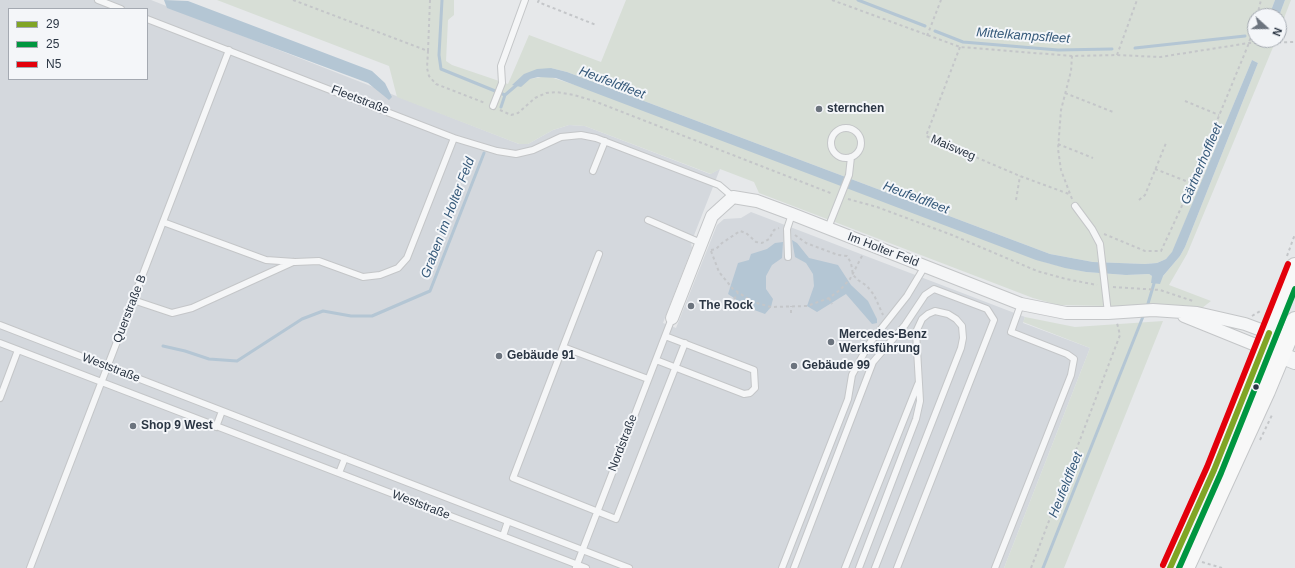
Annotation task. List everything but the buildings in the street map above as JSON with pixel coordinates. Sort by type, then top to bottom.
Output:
[{"type":"main road","points":[[1170,568],[1214,470],[1295,266]]},
{"type":"main road","points":[[1185,568],[1290,350],[1295,321]]},
{"type":"street","name":"Im Holter Feld","points":[[733,197],[757,201],[1022,304],[1066,314],[1170,310],[1219,317],[1245,324],[1266,340]]},
{"type":"street","points":[[672,318],[706,246],[712,216],[733,197]]},
{"type":"street","points":[[1266,340],[1290,350]]},
{"type":"lane","points":[[98,0],[118,8]]},
{"type":"lane","points":[[493,105],[502,83],[501,66],[525,0]]},
{"type":"lane","name":"Fleetstraße","points":[[148,19],[454,138],[496,151],[516,154],[534,150],[561,137],[575,134],[605,141]]},
{"type":"lane","name":"Querstraße B","points":[[30,568],[229,50]]},
{"type":"lane","points":[[828,228],[848,175],[851,157],[859,151],[861,147],[860,137],[854,130],[844,128],[833,136],[832,146],[841,157],[851,157]]},
{"type":"lane","points":[[163,222],[266,260],[295,262],[318,261],[363,277],[380,276],[403,265],[411,251],[454,138]]},
{"type":"lane","points":[[593,171],[605,141],[719,185],[733,197]]},
{"type":"lane","points":[[1075,206],[1092,229],[1100,244],[1108,313]]},
{"type":"lane","points":[[788,257],[787,229],[792,214]]},
{"type":"lane","points":[[648,220],[706,246]]},
{"type":"lane","points":[[599,254],[513,478],[616,519],[685,343]]},
{"type":"lane","points":[[133,300],[172,313],[192,308],[295,262]]},
{"type":"lane","points":[[782,568],[848,399],[852,375],[869,344],[888,322],[907,296],[925,266]]},
{"type":"lane","points":[[794,568],[873,362],[905,325],[925,295],[934,288],[987,309],[994,320],[897,568]]},
{"type":"lane","points":[[995,568],[1071,375],[1074,359],[1067,354],[1011,332],[1022,304]]},
{"type":"lane","points":[[859,568],[916,419],[920,401],[920,379],[916,332],[922,319],[928,314],[935,311],[948,314],[956,319],[962,326],[963,338],[961,348],[875,568]]},
{"type":"lane","name":"Nordstraße","points":[[576,566],[672,318]]},
{"type":"lane","name":"Weststraße","points":[[0,325],[629,568]]},
{"type":"lane","points":[[656,360],[744,394],[750,394],[755,388],[754,370],[665,336]]},
{"type":"lane","name":"Weststraße","points":[[0,344],[503,536],[576,566],[586,568]]},
{"type":"lane","points":[[563,347],[648,379]]},
{"type":"lane","points":[[0,398],[18,350]]},
{"type":"lane","points":[[845,568],[920,379]]},
{"type":"lane","points":[[216,427],[222,411]]},
{"type":"lane","points":[[339,473],[345,458]]},
{"type":"lane","points":[[503,536],[508,521]]},
{"type":"path","points":[[293,0],[428,51]]},
{"type":"path","points":[[430,0],[427,68],[429,76],[436,84],[493,105],[511,115],[518,113],[535,98],[546,93],[557,92],[574,95],[774,170],[952,234],[1037,270],[1066,279],[1106,286],[1160,290]]},
{"type":"path","points":[[539,0],[538,2],[596,24]]},
{"type":"path","points":[[832,0],[960,47],[1072,56],[1117,55],[1160,57],[1247,43]]},
{"type":"path","points":[[927,36],[941,0]]},
{"type":"path","points":[[1117,55],[1137,0]]},
{"type":"path","name":"Maisweg","points":[[960,47],[926,136],[1020,176],[1069,194]]},
{"type":"path","points":[[1092,229],[1145,251],[1161,251],[1247,48]]},
{"type":"path","points":[[1072,56],[1071,71],[1061,110],[1058,144],[1061,170],[1069,194],[1075,206]]},
{"type":"path","points":[[1065,93],[1113,112]]},
{"type":"path","points":[[1186,101],[1219,114]]},
{"type":"path","points":[[1139,200],[1145,194],[1166,143]]},
{"type":"path","points":[[1058,144],[1093,158]]},
{"type":"path","points":[[1155,170],[1191,183]]},
{"type":"path","points":[[1016,200],[1020,176]]},
{"type":"path","points":[[706,246],[716,249],[740,231],[746,233],[756,242],[762,243],[769,239],[774,230],[779,227],[787,229],[806,243],[838,255],[847,256],[851,263],[853,275],[870,291],[888,322]]},
{"type":"path","points":[[706,246],[715,265],[728,284],[738,293],[753,302],[771,307],[807,306],[829,298],[840,290],[853,275],[867,243]]},
{"type":"path","points":[[734,298],[738,293]]},
{"type":"path","points":[[829,298],[832,304]]},
{"type":"path","points":[[791,306],[791,313]]},
{"type":"path","points":[[1031,568],[1120,335],[1117,322],[1108,313]]},
{"type":"path","points":[[1202,562],[1222,568]]},
{"type":"shaded area","points":[[0,0],[151,0],[519,144],[528,144],[553,130],[569,125],[585,126],[710,174],[720,169],[691,243],[692,248],[663,323],[676,328],[717,225],[724,219],[741,218],[751,212],[1025,317],[1023,323],[1090,348],[1004,568],[0,568]]},
{"type":"shaded area","points":[[217,0],[454,0],[454,15],[448,20],[446,61],[452,65],[508,84],[529,35],[601,62],[626,0],[1275,0],[1272,8],[1247,8],[1247,48],[1273,48],[1187,254],[1169,285],[1211,301],[1202,308],[1058,305],[1033,298],[759,193],[754,182],[720,169],[711,174],[585,126],[569,125],[553,130],[528,144],[519,144],[397,97],[389,66]],"holes":[[[1252,60],[1258,63],[1185,247],[1180,256],[1163,276],[1152,276],[1149,274],[1126,275],[1086,272],[1047,263],[588,89],[547,76],[530,79],[551,68],[567,72],[1050,254],[1093,262],[1145,264],[1157,263],[1166,259],[1172,253]]]},
{"type":"shaded area","points":[[1285,0],[1291,0],[1287,10],[1287,8],[1282,8]]},
{"type":"shaded area","points":[[1025,317],[1075,327],[1163,321],[1064,568],[1004,568],[1090,348],[1023,322]]},
{"type":"water","points":[[164,0],[188,1],[372,71],[385,83],[392,97],[389,100],[368,83],[167,8]]},
{"type":"water","points":[[1275,0],[1285,0],[1282,8],[1272,8]]},
{"type":"water","points":[[1252,60],[1258,63],[1185,247],[1180,256],[1163,276],[1160,284],[1151,283],[1152,276],[1149,274],[1126,275],[1086,272],[1036,260],[556,78],[538,77],[530,79],[521,87],[512,85],[524,74],[537,69],[551,68],[567,72],[1050,254],[1093,262],[1145,264],[1157,263],[1166,259],[1172,252]]},
{"type":"water","points":[[792,240],[797,243],[809,258],[838,265],[851,285],[868,301],[877,319],[877,323],[872,324],[846,294],[817,312],[807,306],[814,286],[813,274],[806,263],[795,257]]},
{"type":"water","points":[[783,242],[782,258],[772,265],[766,276],[766,289],[773,299],[771,307],[765,314],[749,308],[728,294],[738,263],[749,260],[751,254],[767,249],[775,243]]},
{"type":"waterway","name":"Heufeldfleet","points":[[442,0],[439,55],[441,69],[505,95]]},
{"type":"waterway","name":"Mittelkampsfleet","points":[[858,0],[925,26]]},
{"type":"waterway","name":"Mittelkampsfleet","points":[[935,31],[963,42],[1058,50],[1112,49]]},
{"type":"waterway","name":"Mittelkampsfleet","points":[[1135,48],[1245,36]]},
{"type":"waterway","name":"Heufeldfleet","points":[[501,107],[505,95],[519,83]]},
{"type":"waterway","name":"Graben im Holter Feld","points":[[163,346],[209,359],[237,361],[302,319],[323,311],[351,316],[372,316],[430,291],[484,153]]},
{"type":"waterway","name":"Heufeldfleet","points":[[1147,307],[1155,280]]},
{"type":"waterway","name":"Heufeldfleet","points":[[1043,568],[1144,314]]},
{"type":"transit line","name":"N5","points":[[1163,565],[1207,467],[1288,264]]},
{"type":"transit line","name":"25","points":[[1179,568],[1221,473],[1295,289]]},
{"type":"transit line","name":"29","points":[[1170,568],[1214,470],[1269,333]]},
{"type":"place","name":"sternchen","points":[[819,109]]},
{"type":"place","name":"The Rock","points":[[691,306]]},
{"type":"place","name":"Mercedes-Benz Werksführung","points":[[831,342]]},
{"type":"place","name":"Gebäude 91","points":[[499,356]]},
{"type":"place","name":"Gebäude 99","points":[[794,366]]},
{"type":"place","name":"Shop 9 West","points":[[133,426]]},
{"type":"water label","name":"Gärtnerhoffleet","points":[[1202,164]]}]
